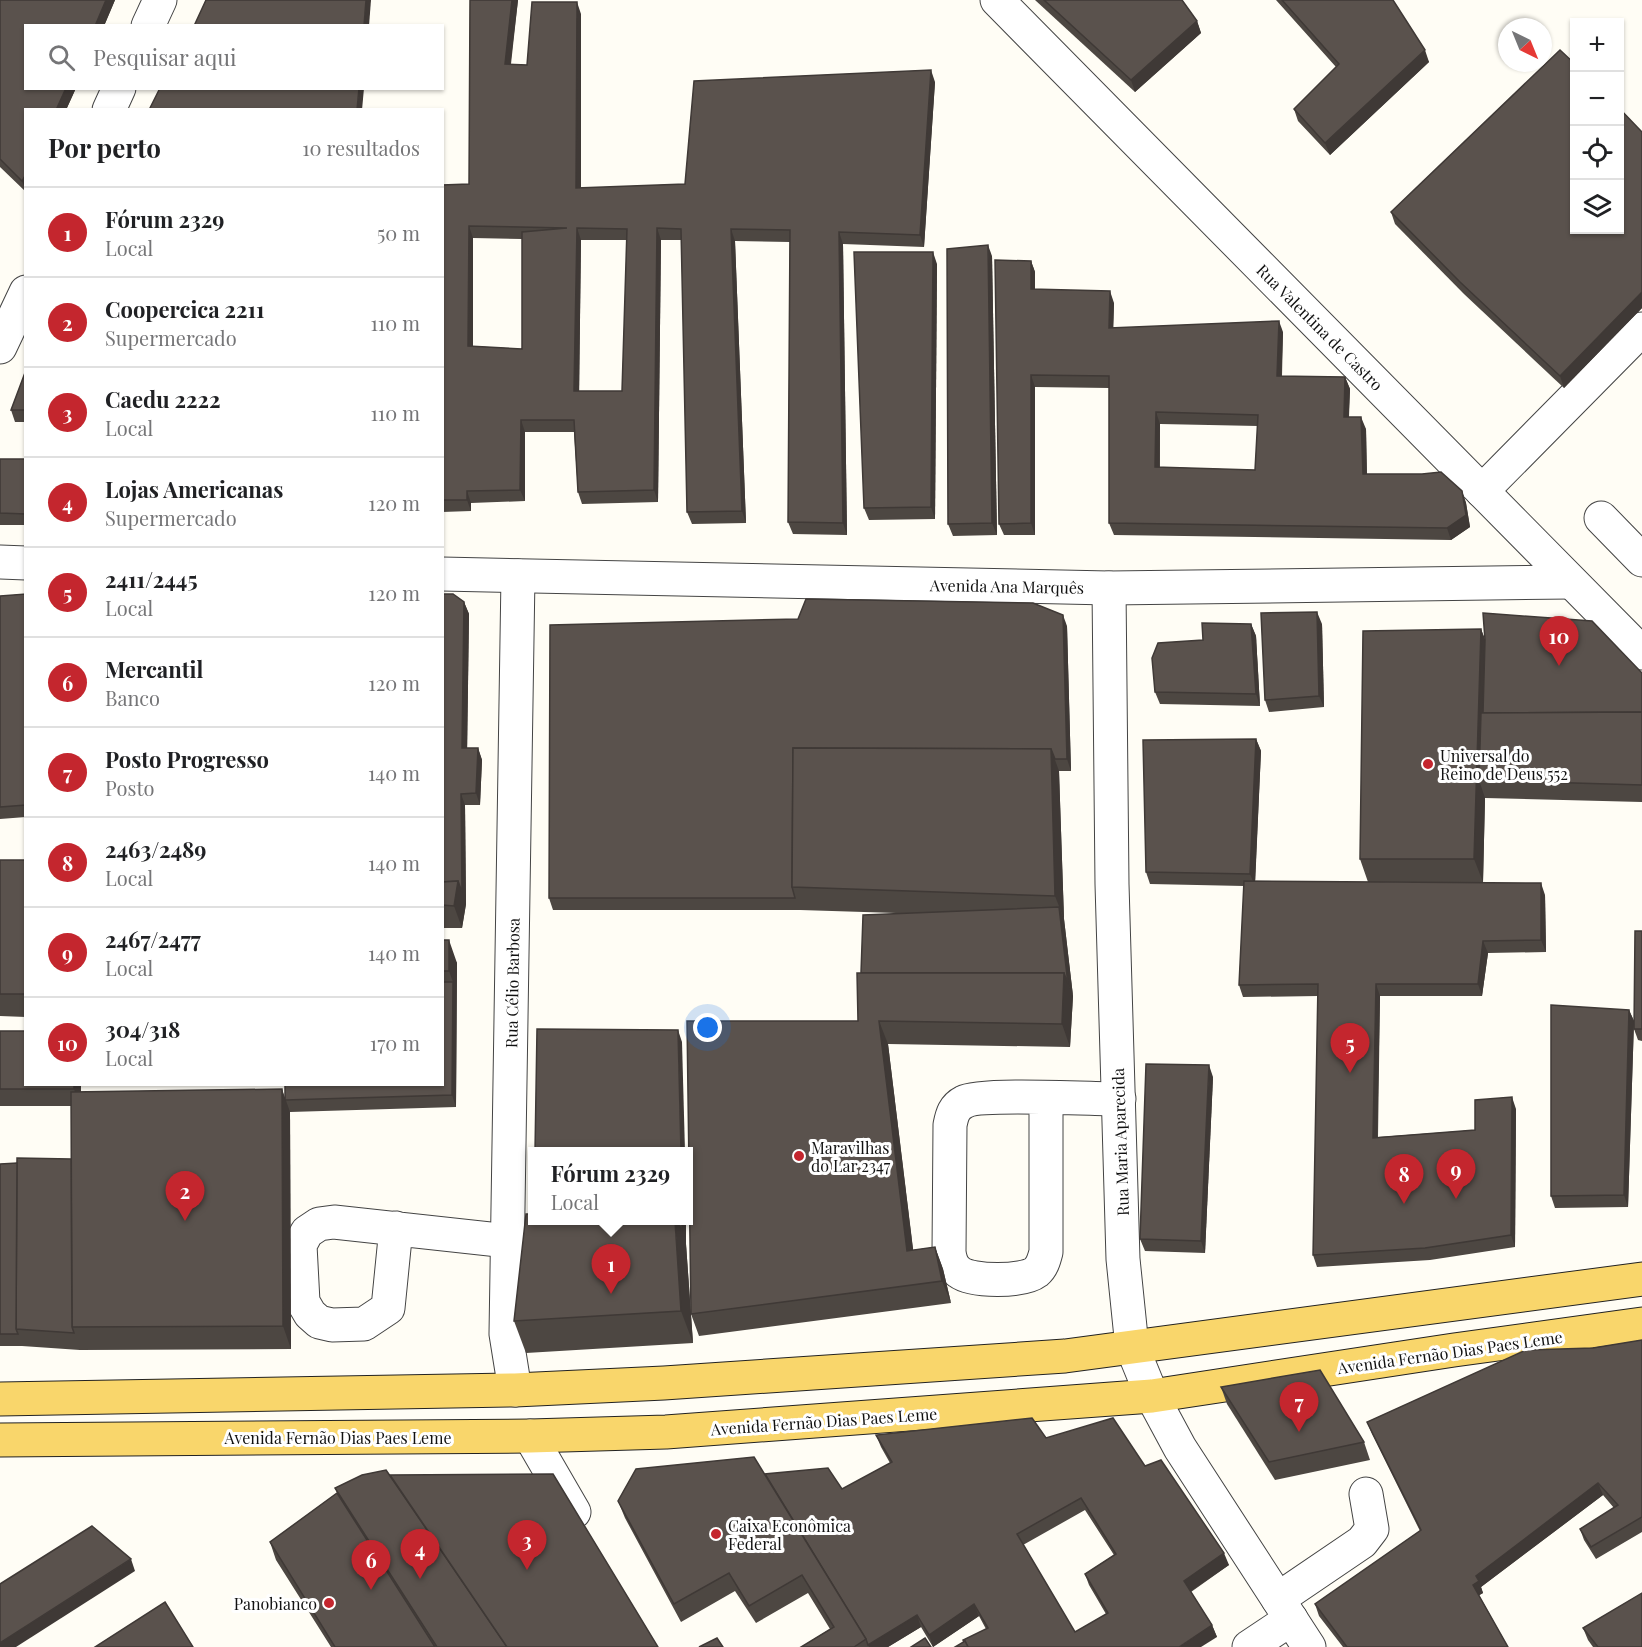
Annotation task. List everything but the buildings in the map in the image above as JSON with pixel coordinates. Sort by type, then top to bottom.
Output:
[{"type":"main road","points":[[0,1399],[515,1390],[664,1383],[1053,1357],[1642,1280]]},
{"type":"main road","name":"Avenida Fernão Dias Paes Leme","points":[[0,1440],[530,1436],[666,1432],[1152,1396],[1642,1324]]},
{"type":"street","points":[[149,24],[160,0]]},
{"type":"street","name":"Rua Valentina de Castro","points":[[998,0],[1642,653]]},
{"type":"street","points":[[111,108],[118,90]]},
{"type":"street","points":[[0,347],[24,296]]},
{"type":"street","points":[[1482,491],[1642,329]]},
{"type":"street","points":[[1601,518],[1642,560]]},
{"type":"street","points":[[0,562],[24,563]]},
{"type":"street","name":"Avenida Ana Marquês","points":[[444,574],[1109,588],[1571,582]]},
{"type":"street","name":"Rua Célio Barbosa","points":[[515,1390],[506,1334],[518,576]]},
{"type":"street","name":"Rua Maria Aparecida","points":[[1109,588],[1123,1259],[1132,1347],[1152,1396],[1180,1448],[1309,1647]]},
{"type":"street","points":[[1047,1098],[1044,1262],[1038,1271],[1019,1279],[965,1276],[956,1271],[949,1252],[952,1114],[966,1100],[977,1098],[1047,1098],[1119,1099]]},
{"type":"street","points":[[396,1228],[508,1240]]},
{"type":"street","points":[[530,1436],[589,1536]]},
{"type":"street","points":[[1249,1647],[1285,1609],[1362,1542],[1372,1529],[1366,1494]]},
{"type":"place","name":"304/318","points":[[1559,666]]},
{"type":"place","name":"Universal do Reino de Deus 552","points":[[1428,764]]},
{"type":"place","name":"2411/2445","points":[[1350,1073]]},
{"type":"place","name":"Maravilhas do Lar 2347","points":[[799,1156]]},
{"type":"place","name":"2467/2477","points":[[1456,1199]]},
{"type":"place","name":"2463/2489","points":[[1404,1204]]},
{"type":"place","name":"Coopercica 2211","points":[[185,1221]]},
{"type":"place","name":"Fórum 2329","points":[[611,1294]]},
{"type":"place","name":"Posto Progresso","points":[[1299,1432]]},
{"type":"place","name":"Caixa Econômica Federal","points":[[716,1534]]},
{"type":"place","name":"Caedu 2222","points":[[527,1570]]},
{"type":"place","name":"Lojas Americanas","points":[[420,1579]]},
{"type":"place","name":"Mercantil","points":[[371,1590]]},
{"type":"place","name":"Panobianco","points":[[329,1603]]}]
